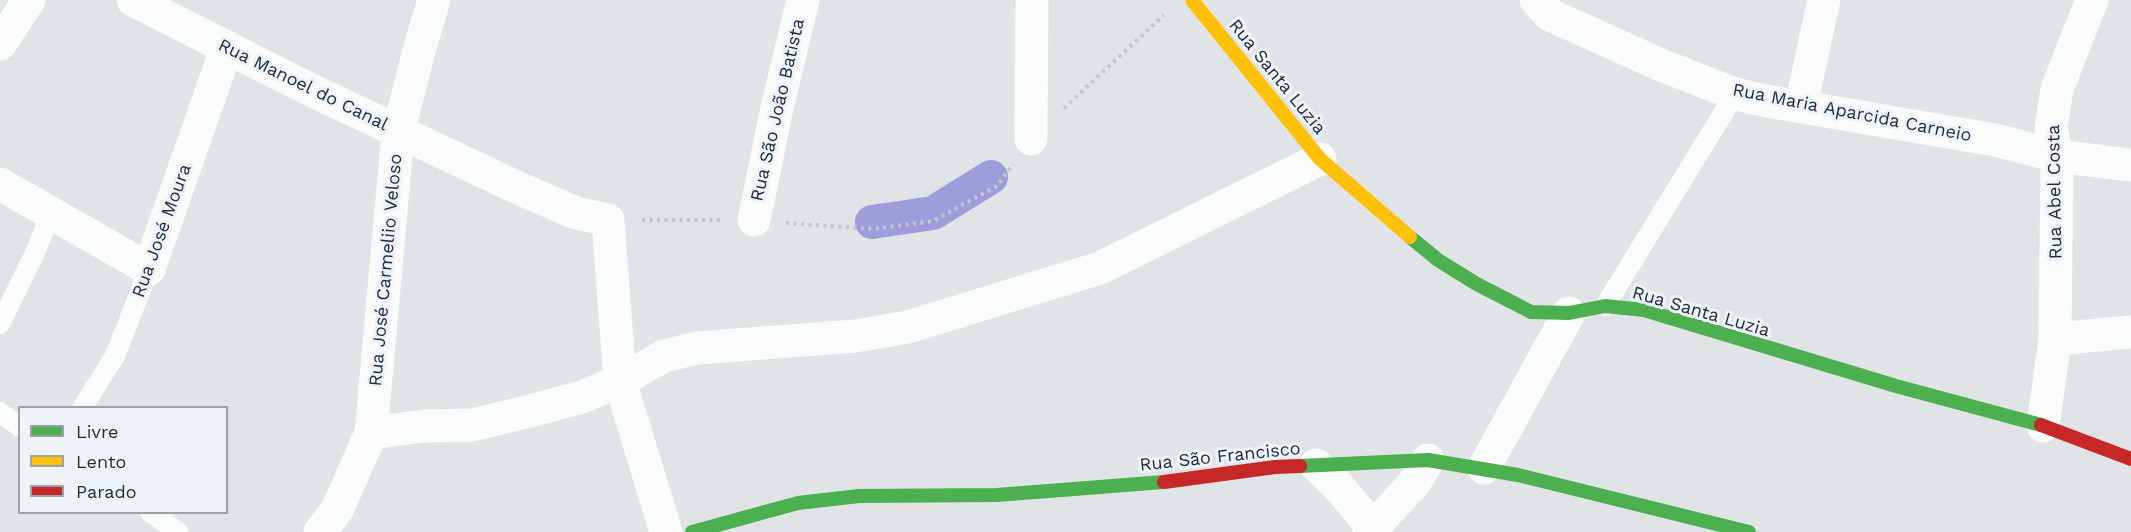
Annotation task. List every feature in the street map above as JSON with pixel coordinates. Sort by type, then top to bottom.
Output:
[{"type":"street","points":[[0,44],[29,0]]},
{"type":"street","name":"Rua Manoel do Canal","points":[[133,0],[179,11],[227,47],[398,133],[576,213],[608,220]]},
{"type":"street","name":"Rua José Carmeliio Veloso","points":[[320,532],[337,510],[371,433],[398,133],[434,0]]},
{"type":"street","name":"Rua São João Batista","points":[[754,220],[777,108],[803,0]]},
{"type":"street","points":[[1031,139],[1032,0]]},
{"type":"street","name":"Rua Santa Luzia","points":[[1192,0],[1320,159],[1438,260],[1475,283],[1531,312],[1569,313],[1605,306],[1644,310],[1873,380],[2043,426],[2131,459]]},
{"type":"street","points":[[1801,106],[1824,0]]},
{"type":"street","name":"Rua Abel Costa","points":[[2043,426],[2055,339],[2057,156],[2052,128],[2057,89],[2092,0]]},
{"type":"street","name":"Rua Maria Aparcida Carneio","points":[[1543,8],[1661,65],[1735,93],[1767,101],[1995,140],[2057,156],[2131,165]]},
{"type":"street","name":"Rua José Moura","points":[[148,269],[227,47]]},
{"type":"street","points":[[371,433],[424,426],[472,425],[582,397],[620,381],[664,356],[697,348],[855,336],[908,327],[1100,268],[1320,159]]},
{"type":"street","points":[[0,184],[148,269]]},
{"type":"street","points":[[608,220],[620,381],[666,532]]},
{"type":"street","points":[[1484,468],[1569,313]]},
{"type":"street","points":[[2055,339],[2131,332]]},
{"type":"street","points":[[1316,465],[1338,486],[1358,510],[1371,531],[1415,482],[1428,460]]},
{"type":"street","name":"Rua São Francisco","points":[[692,532],[798,504],[859,496],[997,495],[1187,480],[1275,467],[1428,460],[1484,468],[1749,532]]},
{"type":"lane","points":[[1605,306],[1735,93]]},
{"type":"lane","points":[[0,324],[35,253],[51,213]]},
{"type":"lane","name":"Rua José Moura","points":[[83,406],[115,356],[148,269]]},
{"type":"lane","points":[[0,412],[18,426]]},
{"type":"lane","points":[[151,514],[178,532]]},
{"type":"path","points":[[608,220],[754,220],[873,229],[933,221],[997,186],[1031,139],[1172,8]]},
{"type":"waterway","points":[[872,222],[933,213],[991,177]]},
{"type":"traffic: fast","points":[[1410,237],[1438,260],[1475,283],[1531,312],[1569,313],[1605,306],[1644,310],[1896,386],[2041,425]]},
{"type":"traffic: fast","points":[[1300,466],[1428,460],[1518,475],[1749,532]]},
{"type":"traffic: fast","points":[[692,532],[798,503],[859,496],[997,495],[1164,482]]},
{"type":"traffic: slow","points":[[1192,0],[1320,159],[1410,237]]},
{"type":"traffic: jam","points":[[2041,425],[2131,459]]},
{"type":"traffic: jam","points":[[1164,482],[1275,467],[1300,466]]}]
